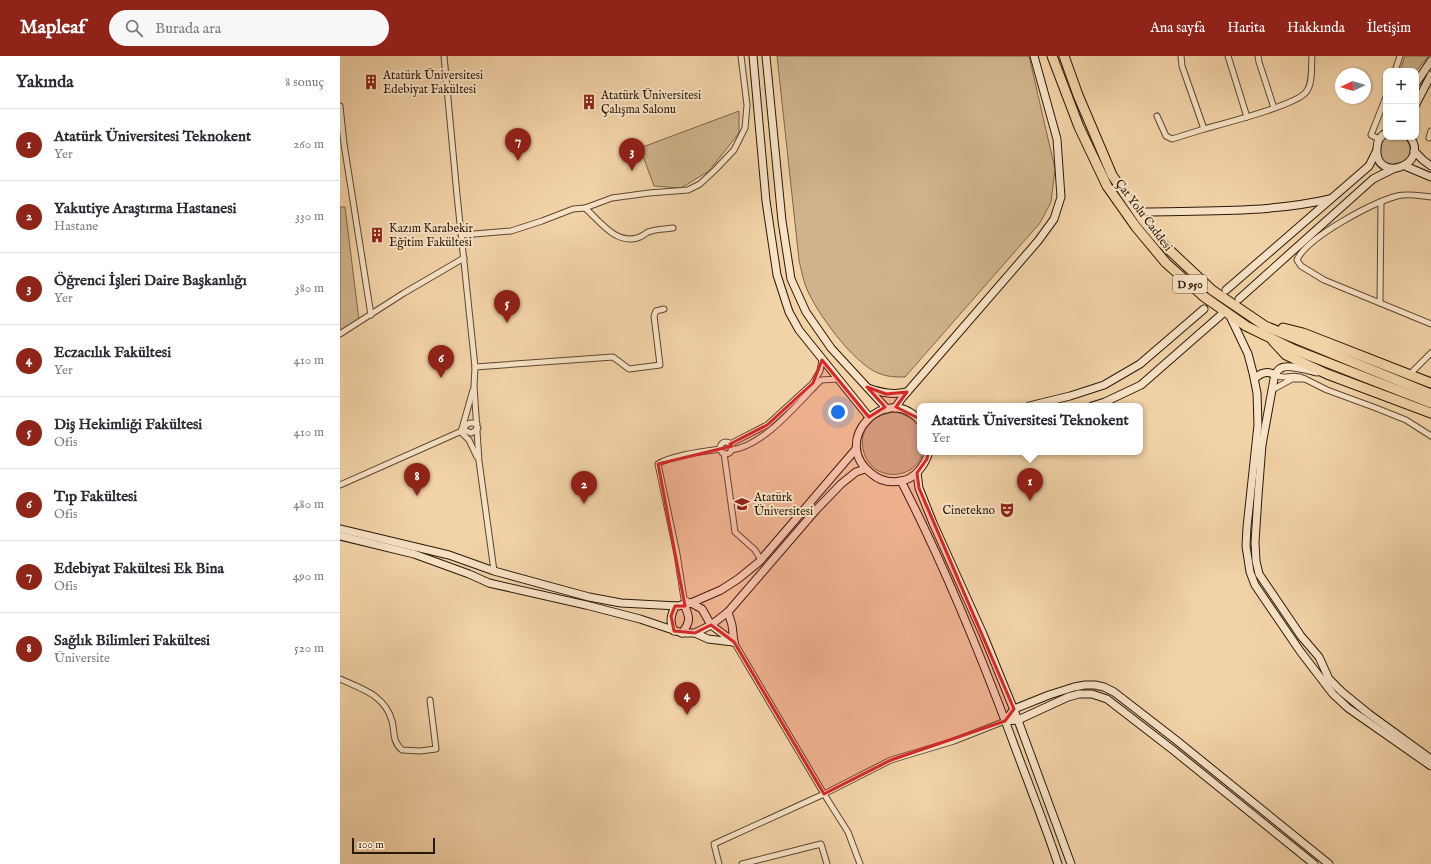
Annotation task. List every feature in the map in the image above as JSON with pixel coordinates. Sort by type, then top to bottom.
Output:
[{"type":"highway","name":"Çat Yolu Caddesi","points":[[1052,56],[1079,127],[1111,192],[1136,227],[1166,263],[1225,315],[1295,350],[1431,403]]},
{"type":"highway","name":"Çat Yolu Caddesi","points":[[1064,56],[1078,94],[1112,175],[1137,212],[1163,244],[1212,290],[1265,326],[1431,394]]},
{"type":"highway","points":[[1257,321],[1303,333],[1431,383]]},
{"type":"highway","points":[[1269,337],[1286,355],[1327,374],[1431,413]]},
{"type":"main road","points":[[754,56],[766,201],[777,274],[790,312],[799,330],[869,417]]},
{"type":"main road","points":[[766,56],[781,213],[791,279],[806,312],[831,348],[887,409]]},
{"type":"main road","points":[[895,408],[907,392],[1038,241],[1054,218],[1061,197],[1057,139],[1034,56]]},
{"type":"main road","points":[[1419,79],[1431,61]]},
{"type":"main road","points":[[1419,98],[1431,75]]},
{"type":"main road","points":[[1226,290],[1369,166],[1376,152],[1379,139],[1383,136]]},
{"type":"main road","points":[[1411,140],[1414,151],[1431,166]]},
{"type":"main road","points":[[1240,299],[1373,179],[1393,169],[1405,166],[1410,162],[1414,151]]},
{"type":"main road","points":[[1376,152],[1382,164],[1393,169]]},
{"type":"main road","points":[[1405,166],[1431,177]]},
{"type":"main road","points":[[1137,212],[1192,212],[1274,207],[1300,205],[1332,198]]},
{"type":"main road","points":[[1041,403],[1104,385],[1140,364],[1204,309]]},
{"type":"main road","points":[[1102,403],[1141,385],[1225,315],[1248,354],[1258,393],[1258,425],[1246,546],[1250,572],[1255,585],[1311,666],[1333,694],[1348,708],[1431,766]]},
{"type":"main road","points":[[1327,374],[1289,366],[1281,368],[1276,372],[1262,445],[1254,542],[1259,574],[1301,636],[1316,653],[1329,679],[1342,692],[1369,714],[1431,759]]},
{"type":"main road","points":[[1255,381],[1261,373],[1266,372],[1275,375]]},
{"type":"main road","points":[[1255,381],[1259,389],[1272,390]]},
{"type":"main road","points":[[867,387],[886,394],[907,392]]},
{"type":"main road","points":[[917,418],[911,413],[895,408],[878,412],[869,417],[862,426],[857,437],[856,449],[865,470],[877,478],[888,482],[901,481],[917,474],[928,455]]},
{"type":"main road","points":[[340,528],[449,555],[494,571],[589,597],[621,603],[675,606],[720,590],[738,580],[761,560],[856,449]]},
{"type":"main road","points":[[695,633],[711,625],[728,612],[816,510],[856,472],[865,470]]},
{"type":"main road","points":[[917,474],[919,488],[933,523],[983,634],[1014,709],[1071,864]]},
{"type":"main road","points":[[901,481],[965,617],[1058,864]]},
{"type":"main road","points":[[340,536],[414,554],[490,583],[640,619],[682,633],[695,633],[708,639],[734,642]]},
{"type":"main road","points":[[687,602],[702,609],[711,625],[734,642]]},
{"type":"main road","points":[[682,633],[689,624],[687,602]]},
{"type":"main road","points":[[674,631],[670,623],[675,606]]},
{"type":"main road","points":[[728,612],[732,625],[734,642]]},
{"type":"main road","points":[[1306,658],[1312,653],[1316,653]]},
{"type":"main road","points":[[1311,666],[1320,661]]},
{"type":"main road","points":[[1005,721],[1014,709],[1074,687],[1095,685],[1109,690],[1176,740],[1329,864]]},
{"type":"main road","points":[[1005,721],[1018,720],[1068,697],[1079,694],[1092,694],[1107,699],[1173,750],[1314,864]]},
{"type":"street","points":[[444,56],[475,367],[474,386],[479,461],[494,571]]},
{"type":"street","points":[[462,235],[511,230],[542,221],[573,209],[585,208],[612,198],[688,190],[700,184],[734,150],[745,128],[747,105],[741,56]]},
{"type":"street","points":[[1180,56],[1204,130]]},
{"type":"street","points":[[1228,56],[1247,117]]},
{"type":"street","points":[[1258,56],[1274,108]]},
{"type":"street","points":[[1156,116],[1166,136],[1172,139],[1274,108],[1300,98],[1306,92],[1310,83],[1312,56]]},
{"type":"street","points":[[1395,68],[1400,56]]},
{"type":"street","points":[[1379,139],[1371,135],[1383,104]]},
{"type":"street","points":[[340,106],[344,144],[371,315]]},
{"type":"street","points":[[1429,138],[1431,131]]},
{"type":"street","points":[[1431,197],[1414,195],[1398,196],[1381,202],[1334,226],[1299,254],[1297,260],[1301,266],[1324,280],[1431,324]]},
{"type":"street","points":[[1380,303],[1381,202]]},
{"type":"street","points":[[585,208],[610,232],[625,239],[638,238],[650,231],[673,228]]},
{"type":"street","points":[[340,334],[404,293],[464,258]]},
{"type":"street","points":[[475,367],[613,358],[629,369],[660,365],[654,316],[656,312],[664,309]]},
{"type":"street","points":[[1411,375],[1431,352]]},
{"type":"street","points":[[720,449],[721,444],[724,442],[730,444],[768,425],[813,383],[820,371],[822,360]]},
{"type":"street","points":[[1275,375],[1280,378],[1294,375],[1327,390],[1406,420],[1431,436]]},
{"type":"street","points":[[724,453],[728,453],[731,450],[743,447],[762,436],[784,418],[821,380],[838,379]]},
{"type":"street","points":[[1272,390],[1292,379],[1304,379]]},
{"type":"street","points":[[462,431],[474,386]]},
{"type":"street","points":[[340,485],[462,431],[468,424],[473,423],[477,426]]},
{"type":"street","points":[[462,431],[471,433],[475,431],[477,426]]},
{"type":"street","points":[[462,431],[469,440],[479,461]]},
{"type":"street","points":[[730,444],[731,450]]},
{"type":"street","points":[[720,449],[724,453],[735,532],[755,550],[761,560]]},
{"type":"street","points":[[687,602],[658,464],[662,461],[680,456],[720,449]]},
{"type":"street","points":[[734,642],[848,832],[860,864]]},
{"type":"street","points":[[340,679],[364,689],[378,698],[386,708],[392,721],[396,744],[402,750],[420,751],[436,749],[430,700]]},
{"type":"street","points":[[719,864],[714,844],[824,794],[891,760],[954,741],[1005,721]]},
{"type":"street","points":[[742,864],[821,844],[827,864]]},
{"type":"highlighted area","points":[[822,360],[869,417],[885,407],[867,387],[886,394],[907,392],[896,407],[918,418],[925,427],[930,442],[927,459],[917,473],[919,488],[1014,709],[1005,721],[891,760],[824,794],[734,642],[711,625],[695,633],[674,631],[671,616],[675,606],[685,606],[658,464],[732,446],[730,444],[767,425],[813,383]]},
{"type":"shaded area","points":[[777,56],[1029,56],[1055,169],[1051,202],[1040,223],[905,377],[878,373],[858,359],[836,336],[818,310],[806,287],[799,260]]},
{"type":"shaded area","points":[[1405,56],[1429,56],[1419,68],[1401,68]]},
{"type":"shaded area","points":[[739,111],[739,133],[709,171],[681,188],[654,186],[640,148]]},
{"type":"shaded area","points":[[1383,139],[1406,140],[1409,143],[1410,149],[1409,155],[1401,164],[1389,164],[1382,160],[1380,150]]},
{"type":"shaded area","points":[[340,207],[345,207],[359,320],[340,332]]},
{"type":"shaded area","points":[[895,412],[909,417],[917,423],[917,455],[922,455],[918,462],[910,470],[903,473],[888,474],[876,469],[868,461],[863,449],[863,437],[868,426],[878,417]]},
{"type":"place","name":"Atatürk Üniversitesi Edebiyat Fakültesi","points":[[371,82]]},
{"type":"place","name":"Atatürk Üniversitesi Çalışma Salonu","points":[[589,102]]},
{"type":"place","name":"Edebiyat Fakültesi Ek Bina","points":[[518,161]]},
{"type":"place","name":"Öğrenci İşleri Daire Başkanlığı","points":[[632,171]]},
{"type":"place","name":"Kazım Karabekir Eğitim Fakültesi","points":[[377,235]]},
{"type":"place","name":"Diş Hekimliği Fakültesi","points":[[507,323]]},
{"type":"place","name":"Tıp Fakültesi","points":[[441,378]]},
{"type":"place","name":"Sağlık Bilimleri Fakültesi","points":[[417,496]]},
{"type":"place","name":"Atatürk Üniversitesi Teknokent","points":[[1030,501]]},
{"type":"place","name":"Yakutiye Araştırma Hastanesi","points":[[584,504]]},
{"type":"place","name":"Atatürk Üniversitesi","points":[[742,504]]},
{"type":"place","name":"Cinetekno","points":[[1007,510]]},
{"type":"place","name":"Eczacılık Fakültesi","points":[[687,715]]}]
